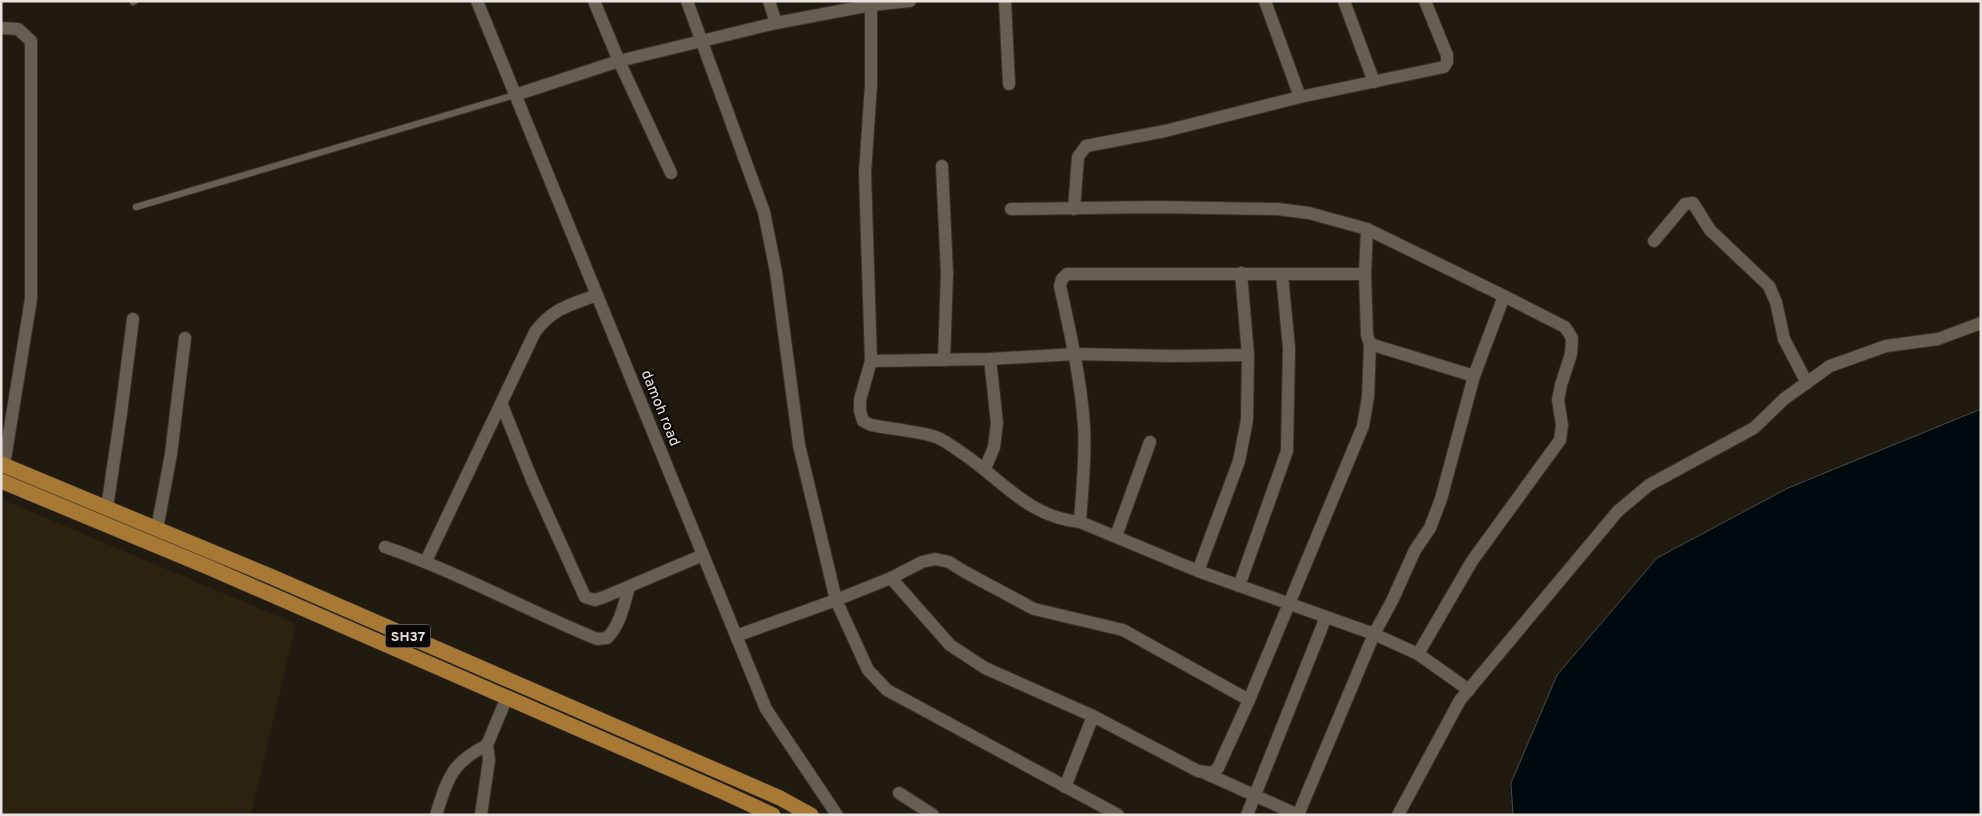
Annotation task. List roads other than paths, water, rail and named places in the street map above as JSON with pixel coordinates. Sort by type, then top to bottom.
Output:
[{"type":"main road","name":"SH37","points":[[2,464],[270,576],[772,794],[811,815]]},
{"type":"main road","name":"SH37","points":[[1,481],[217,571],[721,790],[773,815]]},
{"type":"street","name":"damoh road","points":[[477,1],[766,709],[837,815]]},
{"type":"street","points":[[594,1],[671,173]]},
{"type":"street","points":[[687,1],[764,212],[776,272],[799,445],[836,600],[868,670],[887,690],[1118,815]]},
{"type":"street","points":[[768,1],[776,23]]},
{"type":"street","points":[[515,94],[619,60],[776,23],[871,5],[910,1]]},
{"type":"street","points":[[1005,1],[1009,84]]},
{"type":"street","points":[[1264,1],[1300,98]]},
{"type":"street","points":[[1344,1],[1374,82]]},
{"type":"street","points":[[1074,209],[1078,157],[1086,146],[1165,131],[1300,98],[1444,67],[1447,62],[1447,54],[1425,1]]},
{"type":"street","points":[[871,5],[871,85],[865,173],[871,361],[860,400],[860,411],[863,421],[871,425],[936,437],[951,445],[985,469],[1027,505],[1066,521],[1080,522],[1198,571],[1374,634],[1418,654],[1469,690]]},
{"type":"street","points":[[1,28],[18,29],[30,41],[31,68],[30,299],[2,464]]},
{"type":"street","points":[[942,166],[947,273],[944,360]]},
{"type":"street","points":[[1654,241],[1679,210],[1688,202],[1693,204],[1710,230],[1769,286],[1776,302],[1784,339],[1807,383]]},
{"type":"street","points":[[1011,209],[1155,207],[1277,209],[1309,213],[1367,230],[1565,327],[1572,338],[1571,354],[1558,400],[1562,425],[1560,440],[1472,561],[1418,654]]},
{"type":"street","points":[[1205,773],[1212,773],[1218,768],[1249,700],[1363,426],[1368,397],[1370,344],[1367,335],[1365,274],[1367,230]]},
{"type":"street","points":[[1198,571],[1239,461],[1247,420],[1248,355],[1241,273]]},
{"type":"street","points":[[1080,522],[1084,472],[1084,426],[1075,354],[1060,286],[1062,279],[1067,274],[1365,274]]},
{"type":"street","points":[[1239,586],[1287,451],[1289,348],[1282,275]]},
{"type":"street","points":[[426,561],[502,405],[535,332],[551,314],[566,306],[597,295]]},
{"type":"street","points":[[891,578],[950,645],[985,668],[1094,716],[1198,771],[1298,815],[1374,634],[1392,602],[1415,550],[1430,528],[1441,500],[1474,376],[1504,296]]},
{"type":"street","points":[[107,508],[133,319]]},
{"type":"street","points":[[1398,815],[1460,700],[1618,511],[1648,485],[1754,428],[1784,400],[1830,366],[1886,346],[1938,339],[1981,323]]},
{"type":"street","points":[[157,529],[171,454],[185,338]]},
{"type":"street","points":[[1370,344],[1474,376]]},
{"type":"street","points":[[871,361],[990,359],[1075,354],[1248,355]]},
{"type":"street","points":[[985,469],[994,447],[997,423],[990,359]]},
{"type":"street","points":[[502,405],[532,480],[585,597],[595,600],[703,555]]},
{"type":"street","points":[[1116,536],[1150,442]]},
{"type":"street","points":[[385,547],[426,561],[490,592],[597,639],[607,638],[612,634],[629,587]]},
{"type":"street","points":[[736,636],[836,600],[891,578],[922,562],[935,559],[949,562],[1034,609],[1123,630],[1249,700]]},
{"type":"street","points":[[1247,815],[1326,617]]},
{"type":"street","points":[[480,815],[490,760],[487,745],[507,698]]},
{"type":"street","points":[[1065,787],[1094,716]]},
{"type":"street","points":[[436,815],[452,772],[461,760],[487,745]]},
{"type":"street","points":[[899,793],[933,815]]},
{"type":"lane","points":[[136,207],[515,94]]}]
